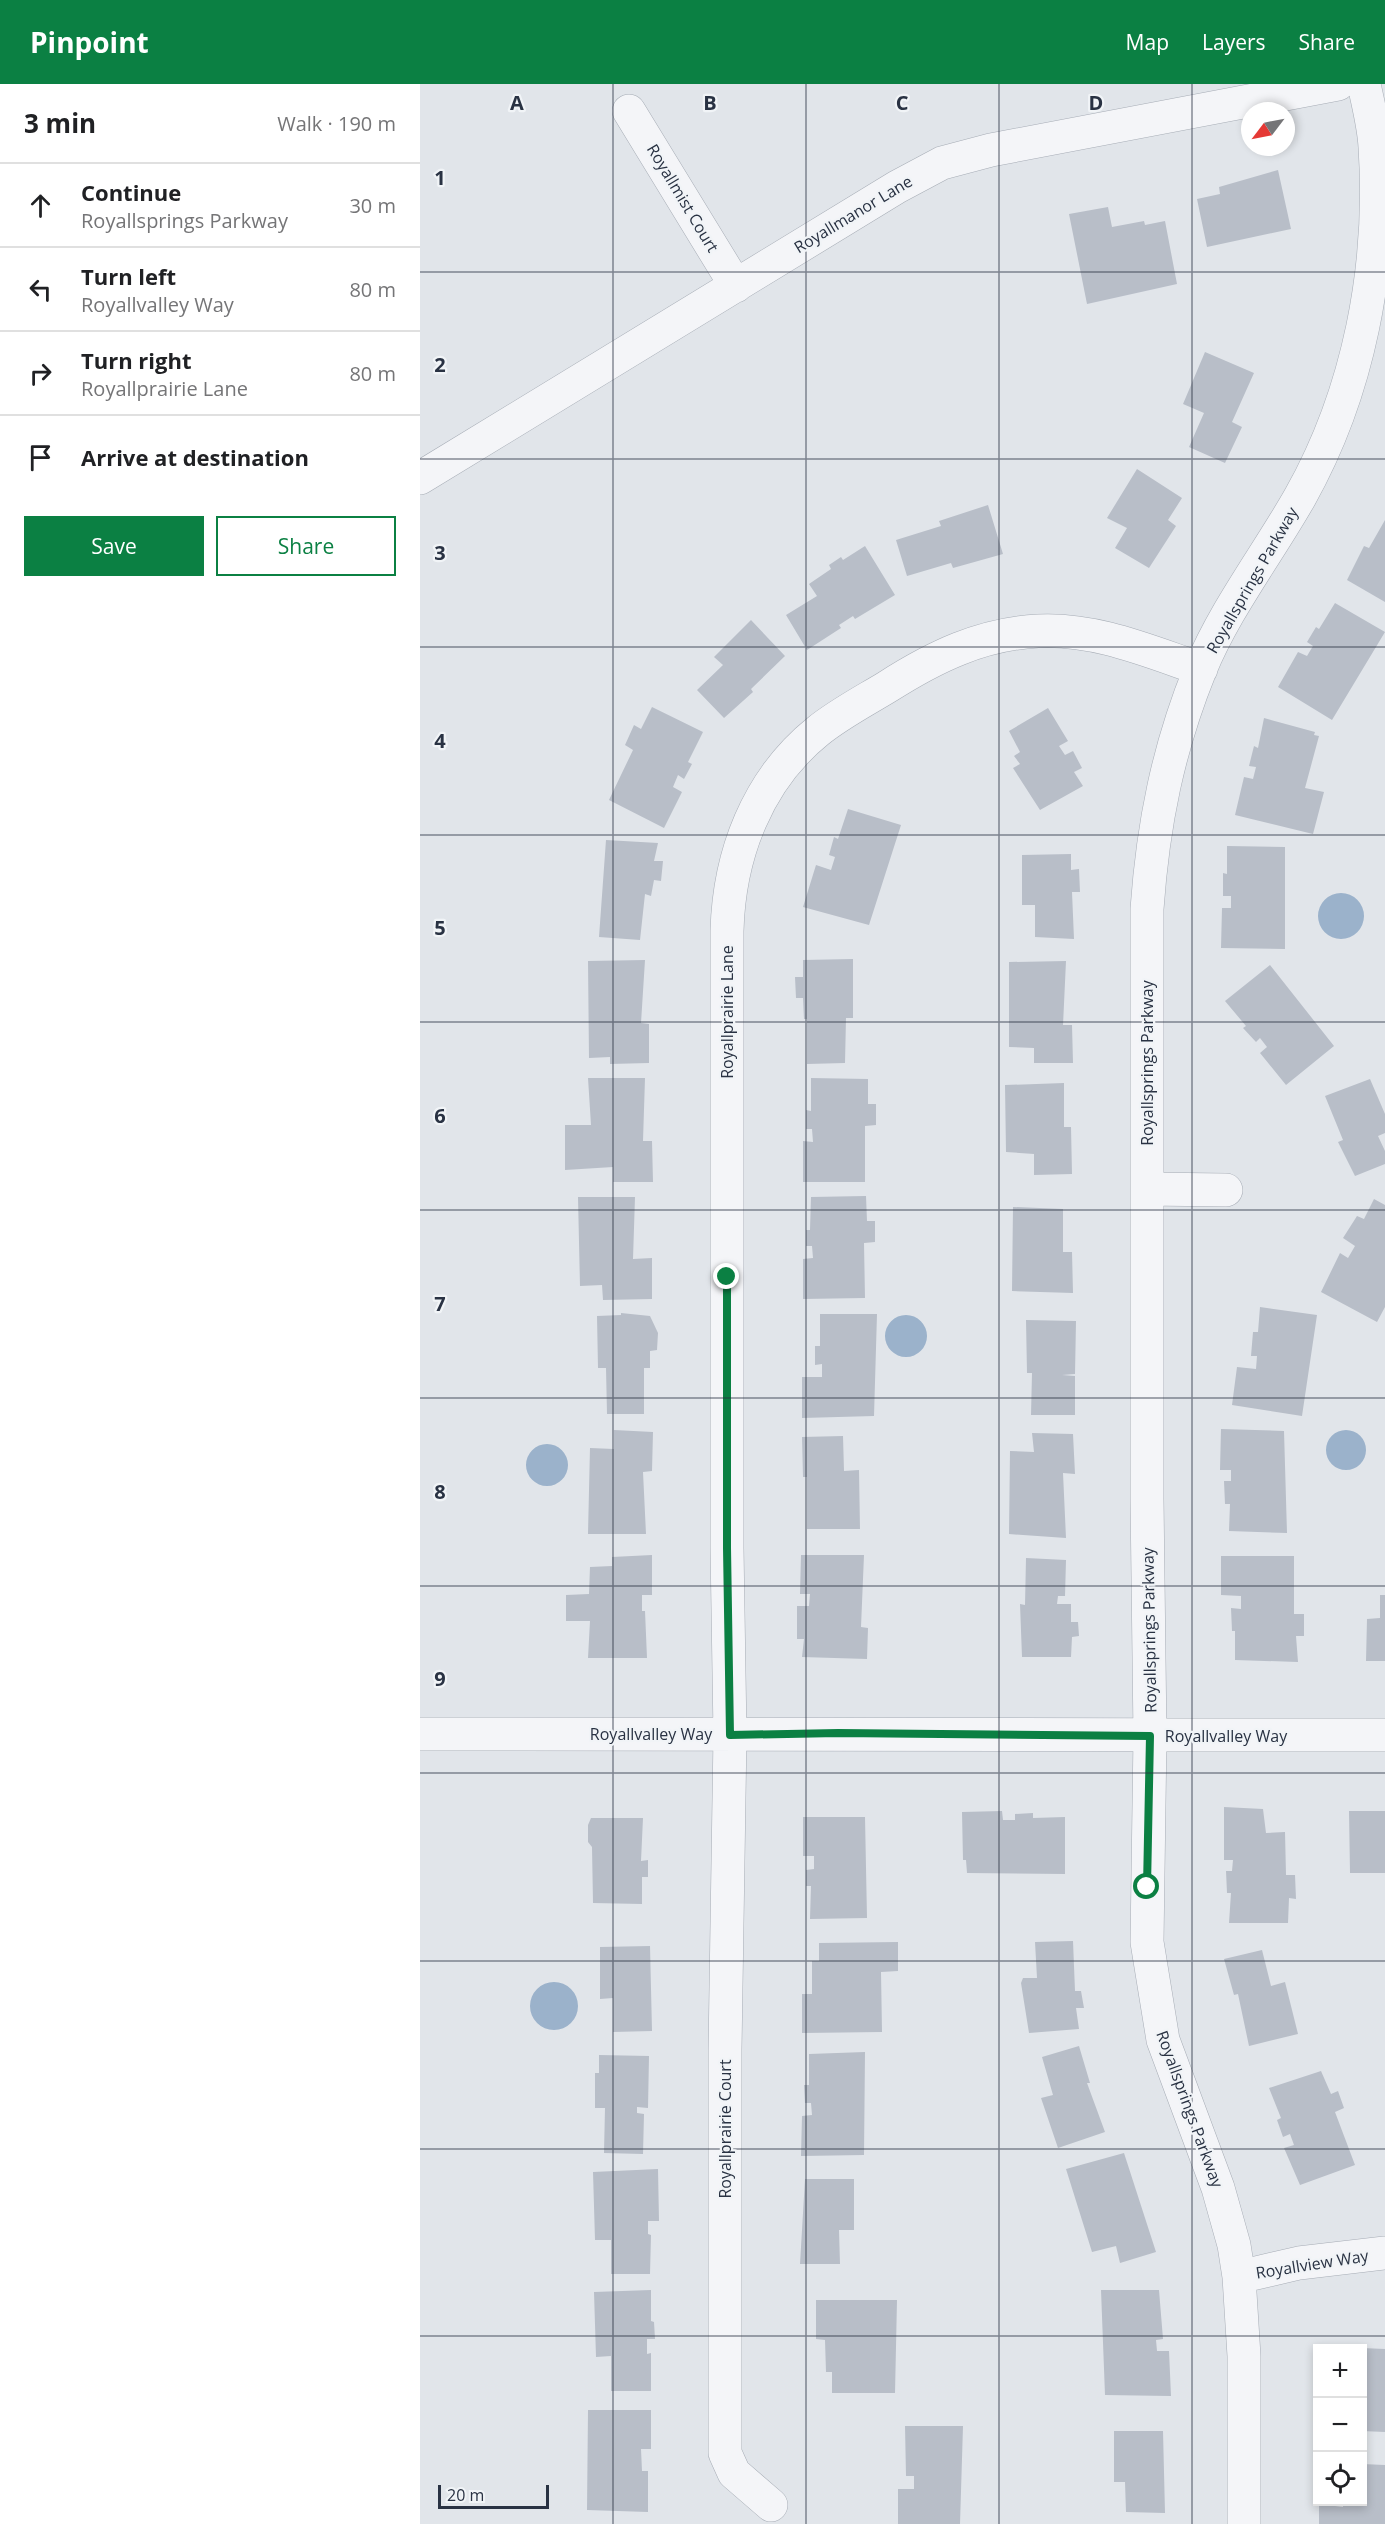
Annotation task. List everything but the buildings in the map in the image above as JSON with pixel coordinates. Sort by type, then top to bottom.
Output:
[{"type":"street","name":"Royallmanor Lane","points":[[420,478],[897,187],[942,163],[991,150],[1338,84]]},
{"type":"street","name":"Royallsprings Parkway","points":[[1244,2524],[1244,2370],[1239,2277],[1232,2235],[1218,2188],[1163,2040],[1153,1990],[1147,1942],[1150,1736],[1147,927],[1151,848],[1175,737],[1201,669],[1221,626],[1296,503],[1327,443],[1365,324],[1371,272],[1376,181],[1375,144],[1364,84]]},
{"type":"street","name":"Royallmist Court","points":[[629,111],[736,286]]},
{"type":"street","name":"Royallprairie Lane","points":[[730,1735],[727,1548],[727,931],[728,906],[736,856],[754,810],[786,763],[818,731],[922,665],[980,640],[1039,631],[1086,633],[1112,638],[1201,669]]},
{"type":"street","points":[[1147,1189],[1227,1190]]},
{"type":"street","name":"Royallvalley Way","points":[[420,1734],[1385,1735]]},
{"type":"street","name":"Royallprairie Court","points":[[730,1735],[725,2050],[725,2453],[734,2473],[771,2505]]},
{"type":"street","name":"Royallview Way","points":[[1239,2277],[1299,2263],[1385,2253]]},
{"type":"water","points":[[1341,893],[1357,900],[1364,916],[1357,932],[1341,939],[1325,932],[1318,916],[1325,900]]},
{"type":"water","points":[[906,1315],[914,1316],[921,1321],[926,1328],[926,1344],[921,1351],[914,1356],[906,1357],[898,1356],[891,1351],[886,1344],[885,1336],[886,1328],[891,1321],[898,1316]]},
{"type":"water","points":[[1346,1430],[1354,1431],[1360,1436],[1365,1442],[1365,1458],[1360,1464],[1354,1469],[1346,1470],[1338,1469],[1332,1464],[1327,1458],[1326,1450],[1327,1442],[1332,1436],[1338,1431]]},
{"type":"water","points":[[547,1444],[562,1450],[568,1465],[562,1480],[547,1486],[532,1480],[526,1465],[532,1450]]},
{"type":"water","points":[[554,1982],[571,1989],[578,2006],[571,2023],[554,2030],[537,2023],[530,2006],[537,1989]]},
{"type":"route","points":[[727,1277],[730,1735],[838,1733],[1150,1736],[1147,1887]]}]
